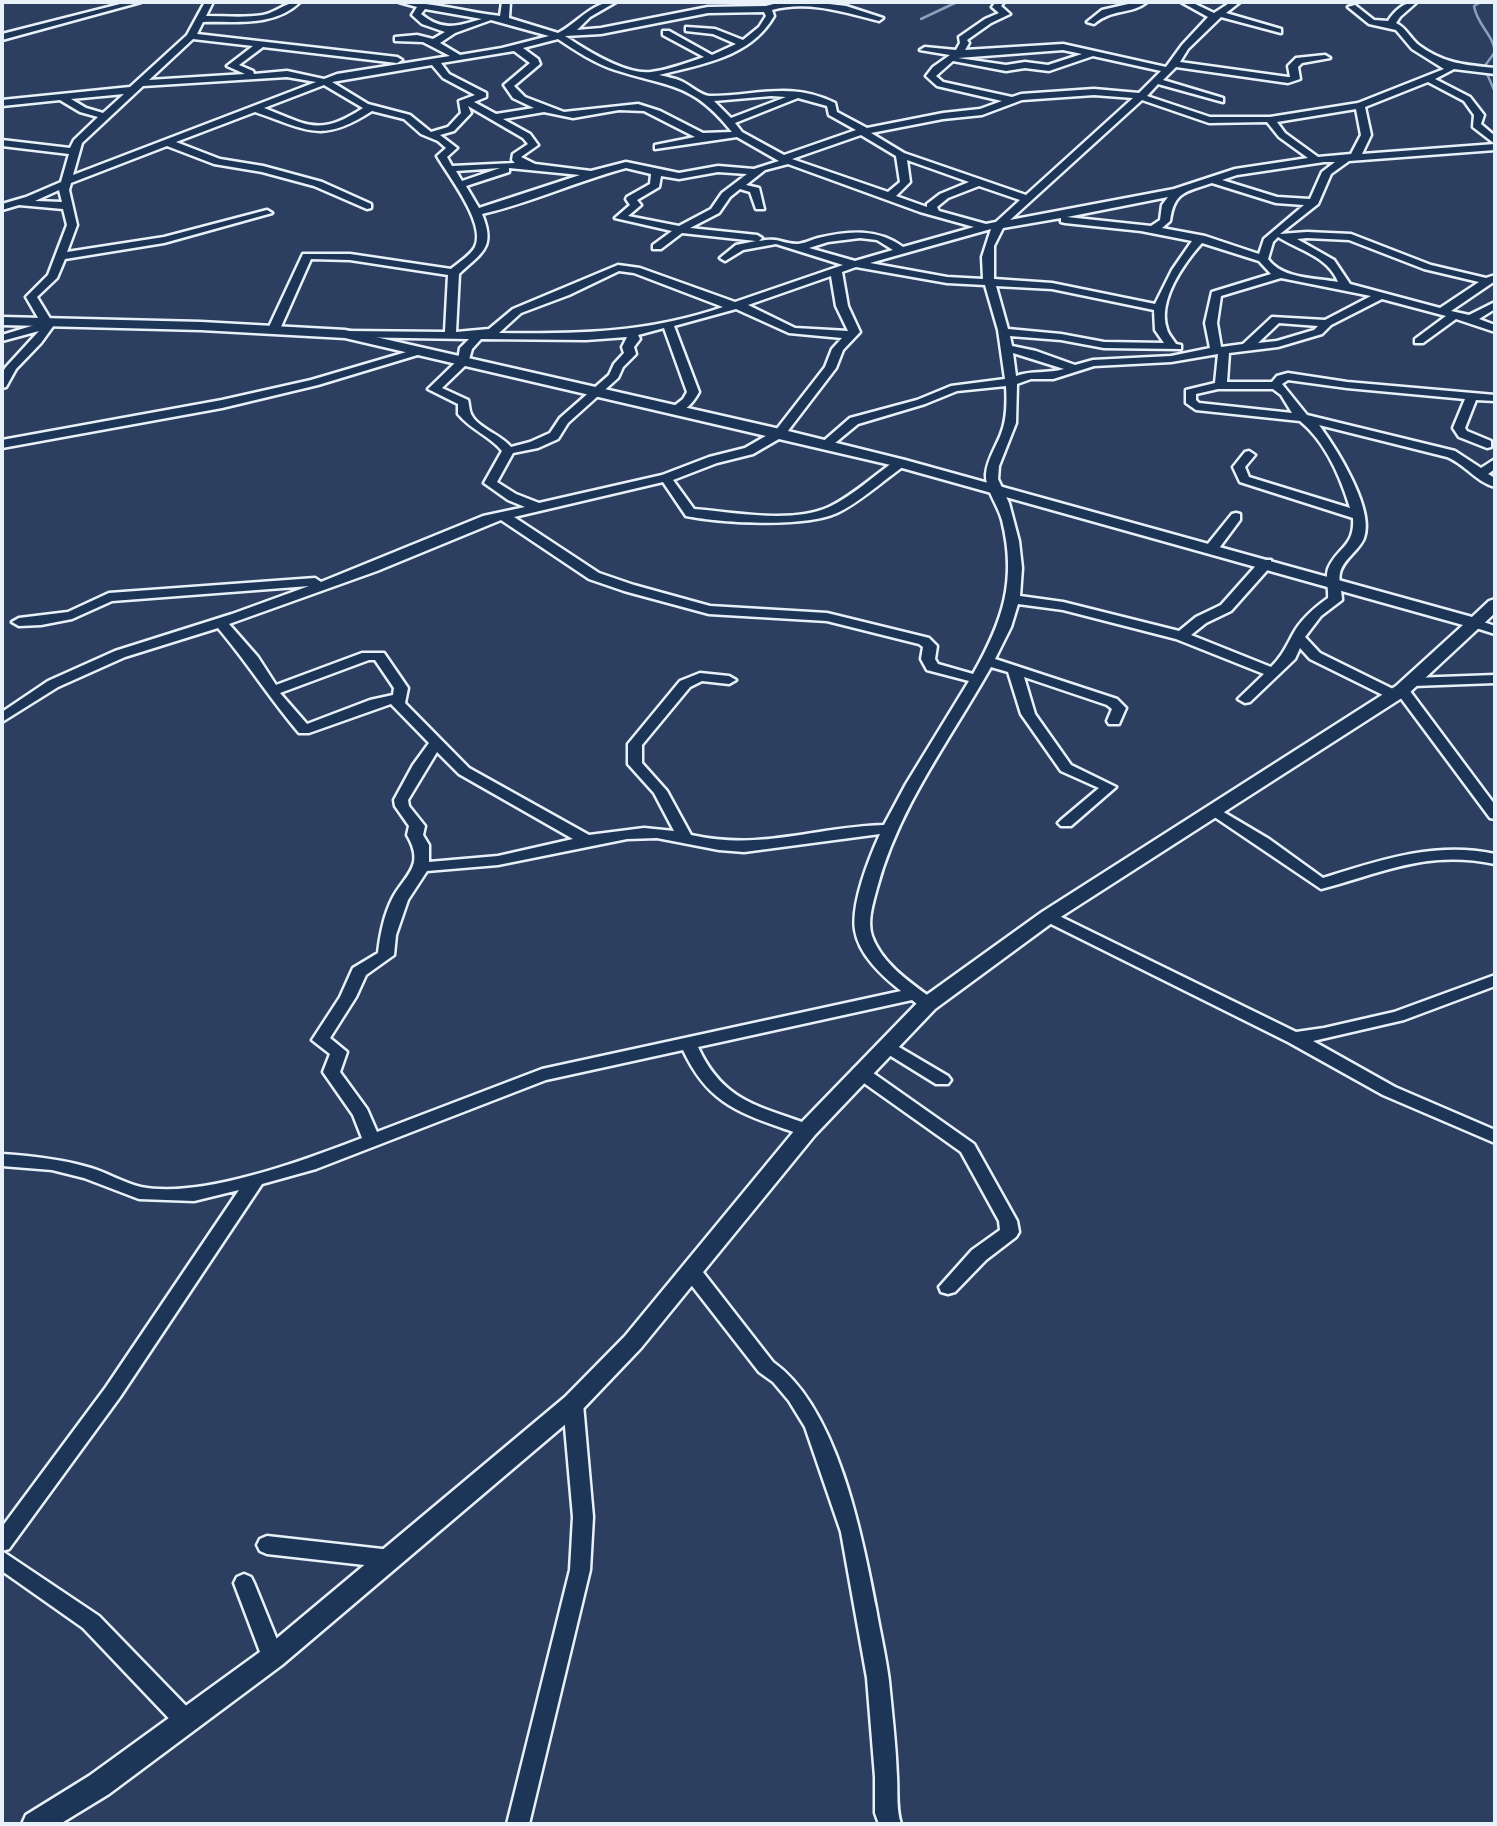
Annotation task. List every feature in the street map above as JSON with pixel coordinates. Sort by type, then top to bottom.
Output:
[{"type":"street","points":[[2,37],[137,2]]},
{"type":"street","points":[[48,323],[31,297],[52,276],[72,225],[65,183],[77,142],[191,36],[209,2]]},
{"type":"street","points":[[200,19],[271,18],[288,10],[296,2]]},
{"type":"street","points":[[403,2],[504,19],[563,34],[599,60],[675,82],[706,99],[730,122],[738,134],[765,151]]},
{"type":"street","points":[[504,19],[506,2]]},
{"type":"street","points":[[563,34],[587,15],[612,2]]},
{"type":"street","points":[[2,207],[19,203],[323,81],[351,73],[459,58],[563,34],[601,31],[708,10],[745,6],[767,9],[792,2],[846,9],[879,18]]},
{"type":"street","points":[[965,43],[962,39],[966,36],[992,19],[1006,15],[996,7],[1000,2]]},
{"type":"street","points":[[1091,22],[1107,9],[1135,6],[1143,2]]},
{"type":"street","points":[[1185,2],[1218,15],[1278,30]]},
{"type":"street","points":[[921,999],[874,954],[864,934],[863,914],[874,861],[887,829],[988,661],[1003,629],[1013,598],[1016,578],[1014,554],[1006,516],[992,480],[1009,428],[1011,382],[1003,332],[985,264],[987,248],[1000,224],[1141,97],[1171,67],[1185,47],[1218,15],[1236,2]]},
{"type":"street","points":[[1391,24],[1396,15],[1413,2]]},
{"type":"street","points":[[423,5],[416,15],[421,20],[452,31]]},
{"type":"street","points":[[744,20],[745,6]]},
{"type":"street","points":[[1352,7],[1373,22],[1391,24],[1405,33],[1415,47],[1449,66],[1495,71]]},
{"type":"street","points":[[650,75],[744,44],[766,28],[771,16],[767,9]]},
{"type":"street","points":[[435,41],[452,31],[492,17]]},
{"type":"street","points":[[689,29],[719,33],[744,44]]},
{"type":"street","points":[[666,33],[710,57]]},
{"type":"street","points":[[191,36],[414,63]]},
{"type":"street","points":[[398,40],[417,37],[435,41],[459,58]]},
{"type":"street","points":[[965,43],[997,49],[1043,50],[1054,47],[1171,67],[1288,80],[1295,79],[1293,66],[1299,60],[1325,58]]},
{"type":"street","points":[[965,43],[955,56],[933,71],[933,80],[1011,100]]},
{"type":"street","points":[[261,44],[232,66],[263,76]]},
{"type":"street","points":[[515,47],[535,61],[535,64],[512,81],[510,90],[519,98],[546,109],[566,115],[612,107],[649,109],[682,127],[710,137],[765,151],[935,213],[985,227]]},
{"type":"street","points":[[955,56],[997,49]]},
{"type":"street","points":[[925,50],[1006,68],[1025,65],[1049,68],[1091,54]]},
{"type":"street","points":[[430,135],[451,129],[466,113],[466,107],[462,104],[483,95],[446,76],[434,61]]},
{"type":"street","points":[[657,247],[681,229],[715,211],[726,195],[771,164],[786,160],[806,149],[864,131],[943,116],[982,112],[1011,100],[1076,93],[1141,97],[1172,104],[1213,120],[1261,117],[1270,120],[1360,106],[1449,70],[1449,66]]},
{"type":"street","points":[[2,103],[63,98],[135,86],[297,74],[323,81],[371,107],[407,117],[452,148],[442,156],[476,212],[484,236],[482,247],[454,273],[450,334]]},
{"type":"street","points":[[1427,78],[1467,99],[1479,115],[1476,125],[1495,141]]},
{"type":"street","points":[[1157,81],[1220,100]]},
{"type":"street","points":[[706,99],[749,94],[793,96],[828,102],[832,105],[832,113],[901,155],[1027,199]]},
{"type":"street","points":[[730,122],[793,96]]},
{"type":"street","points":[[63,98],[86,111],[103,116]]},
{"type":"street","points":[[466,101],[530,139],[533,145],[516,156],[517,160],[537,169]]},
{"type":"street","points":[[1263,259],[1266,244],[1279,235],[1287,222],[1314,202],[1327,172],[1351,158],[1366,135],[1360,106]]},
{"type":"street","points":[[254,108],[301,125],[325,129],[334,128],[371,107]]},
{"type":"street","points":[[495,117],[546,109]]},
{"type":"street","points":[[1270,120],[1282,135],[1316,160],[1327,172]]},
{"type":"street","points":[[658,147],[738,134]]},
{"type":"street","points":[[167,142],[218,162],[263,169],[318,184],[367,206]]},
{"type":"street","points":[[2,143],[75,152]]},
{"type":"street","points":[[2,321],[274,329],[345,334],[586,337],[631,333],[669,326],[736,306],[855,264],[985,227],[1042,219],[1176,192],[1255,168],[1316,160],[1495,147]]},
{"type":"street","points":[[889,196],[905,182],[901,155]]},
{"type":"street","points":[[476,212],[499,207],[620,165],[679,176],[718,169],[757,172]]},
{"type":"street","points":[[448,169],[509,166],[558,168],[591,174]]},
{"type":"street","points":[[458,185],[494,175],[509,166]]},
{"type":"street","points":[[656,173],[653,187],[631,200],[636,205],[619,217],[681,229],[776,242],[855,264],[947,279],[1052,286],[1159,308]]},
{"type":"street","points":[[1212,180],[1276,200],[1314,202]]},
{"type":"street","points":[[935,213],[931,206],[938,200],[976,183]]},
{"type":"street","points":[[739,186],[755,190],[760,207]]},
{"type":"street","points":[[1155,228],[1165,221],[1167,205],[1176,192]]},
{"type":"street","points":[[19,203],[69,206]]},
{"type":"street","points":[[61,256],[171,239],[267,214]]},
{"type":"street","points":[[1042,219],[1155,228],[1201,239],[1263,259],[1269,269],[1281,275],[1345,286],[1378,297],[1470,319],[1495,329]]},
{"type":"street","points":[[1279,235],[1351,237],[1428,267],[1491,279]]},
{"type":"street","points":[[1279,235],[1324,258],[1338,272],[1345,286]]},
{"type":"street","points":[[801,247],[822,240],[872,236],[883,239],[901,251]]},
{"type":"street","points":[[1172,346],[1161,330],[1159,308],[1165,292],[1184,263],[1187,252],[1201,239]]},
{"type":"street","points":[[726,258],[740,247],[776,242]]},
{"type":"street","points":[[274,329],[307,256],[349,257],[454,273]]},
{"type":"street","points":[[508,451],[500,441],[475,427],[464,415],[464,402],[435,389],[464,361],[466,348],[478,335],[493,332],[517,311],[579,287],[618,268],[645,273],[798,332],[852,335]]},
{"type":"street","points":[[2,718],[46,688],[125,652],[383,564],[478,522],[666,478],[713,460],[749,451],[780,433],[830,368],[838,349],[852,335],[854,329],[842,306],[836,271]]},
{"type":"street","points":[[1221,386],[1220,351],[1211,323],[1216,294],[1233,286],[1281,275]]},
{"type":"street","points":[[1441,312],[1491,279]]},
{"type":"street","points":[[825,445],[845,426],[863,417],[912,405],[955,388],[1011,382],[1030,375],[1058,375],[1093,363],[1179,358],[1196,353],[1278,344],[1310,335],[1327,323],[1378,297]]},
{"type":"street","points":[[1470,319],[1495,305]]},
{"type":"street","points":[[1419,341],[1454,315]]},
{"type":"street","points":[[1246,348],[1273,320],[1327,323]]},
{"type":"street","points":[[2,338],[48,323]]},
{"type":"street","points":[[2,385],[9,367],[36,341],[48,323]]},
{"type":"street","points":[[669,326],[693,392],[688,401],[676,410]]},
{"type":"street","points":[[1003,332],[1062,337],[1104,345],[1172,346],[1196,353]]},
{"type":"street","points":[[508,451],[534,445],[554,436],[564,421],[599,392],[630,354],[628,348],[634,339],[631,333]]},
{"type":"street","points":[[345,334],[900,463],[1266,563],[1494,630]]},
{"type":"street","points":[[1006,348],[1032,353],[1073,368]]},
{"type":"street","points":[[2,430],[4,444],[128,424],[314,383],[420,351]]},
{"type":"street","points":[[1275,385],[1281,378],[1288,376],[1403,391],[1495,398]]},
{"type":"street","points":[[1245,699],[1290,656],[1300,633],[1316,613],[1335,600],[1332,583],[1336,566],[1357,540],[1360,531],[1358,515],[1329,447],[1303,418],[1282,388],[1275,385],[1221,386],[1192,390],[1189,395],[1192,404],[1203,408],[1303,418],[1451,454],[1464,459],[1479,475],[1495,483]]},
{"type":"street","points":[[1472,395],[1459,428],[1463,434],[1487,444]]},
{"type":"street","points":[[508,451],[490,483],[512,497],[539,508]]},
{"type":"street","points":[[1249,455],[1239,467],[1244,479],[1358,515]]},
{"type":"street","points":[[666,478],[690,513],[769,519],[834,510],[900,463]]},
{"type":"street","points":[[1479,475],[1495,463]]},
{"type":"street","points":[[503,515],[594,576],[709,610],[827,617],[913,638],[930,646],[928,659],[932,667],[977,679]]},
{"type":"street","points":[[1212,548],[1236,517]]},
{"type":"street","points":[[1181,636],[1201,621],[1226,608],[1266,563]]},
{"type":"street","points":[[19,622],[72,615],[109,597],[334,580]]},
{"type":"street","points":[[1013,598],[1063,606],[1181,636],[1272,672]]},
{"type":"street","points":[[36,1824],[99,1785],[273,1657],[573,1404],[633,1342],[807,1130],[887,1046],[921,999],[1403,689],[1495,604]]},
{"type":"street","points":[[219,622],[253,660],[272,691],[304,730],[374,702],[398,698]]},
{"type":"street","points":[[1299,639],[1315,656],[1403,689],[1495,679]]},
{"type":"street","points":[[272,691],[373,655],[383,659],[401,688],[398,698],[401,707],[464,771],[588,841]]},
{"type":"street","points":[[988,661],[1118,705],[1114,721]]},
{"type":"street","points":[[1014,668],[1028,714],[1066,768],[1109,787],[1066,823]]},
{"type":"street","points":[[684,836],[660,791],[635,764],[635,744],[685,684],[700,677],[729,680]]},
{"type":"street","points":[[1403,689],[1495,815]]},
{"type":"street","points":[[372,1141],[361,1113],[332,1076],[339,1052],[320,1041],[348,997],[359,972],[388,951],[388,935],[400,900],[418,876],[421,845],[415,835],[418,826],[402,806],[401,800],[420,765],[438,742]]},
{"type":"street","points":[[1215,811],[1264,842],[1321,884],[1404,860],[1451,851],[1495,859]]},
{"type":"street","points":[[421,864],[432,868],[493,861],[588,841],[643,833],[684,836],[723,846],[746,847],[853,830],[887,829]]},
{"type":"street","points":[[1049,916],[1294,1038],[1389,1091],[1495,1137]]},
{"type":"street","points":[[1294,1038],[1324,1034],[1398,1016],[1495,980]]},
{"type":"street","points":[[2,1160],[52,1164],[88,1173],[139,1193],[194,1195],[310,1165],[542,1075],[688,1042],[921,999]]},
{"type":"street","points":[[688,1042],[708,1080],[721,1094],[740,1105],[807,1130]]},
{"type":"street","points":[[887,1046],[942,1080]]},
{"type":"street","points":[[860,1072],[960,1140],[974,1156],[1008,1221],[1010,1231],[979,1255],[948,1287]]},
{"type":"street","points":[[2,1543],[113,1392],[256,1180]]},
{"type":"street","points":[[692,1272],[766,1367],[780,1377],[796,1396],[814,1425],[823,1450],[851,1532],[878,1678],[886,1777],[886,1814],[890,1824]]},
{"type":"street","points":[[518,1824],[580,1570],[583,1517],[577,1476],[573,1404]]},
{"type":"street","points":[[267,1545],[391,1559]]},
{"type":"street","points":[[2,1560],[91,1622],[187,1722]]},
{"type":"street","points":[[244,1583],[273,1657]]},
{"type":"waterway","points":[[921,19],[957,2]]},
{"type":"waterway","points":[[1481,2],[1474,6],[1478,19],[1494,46],[1495,52],[1484,67],[1495,92]]}]
